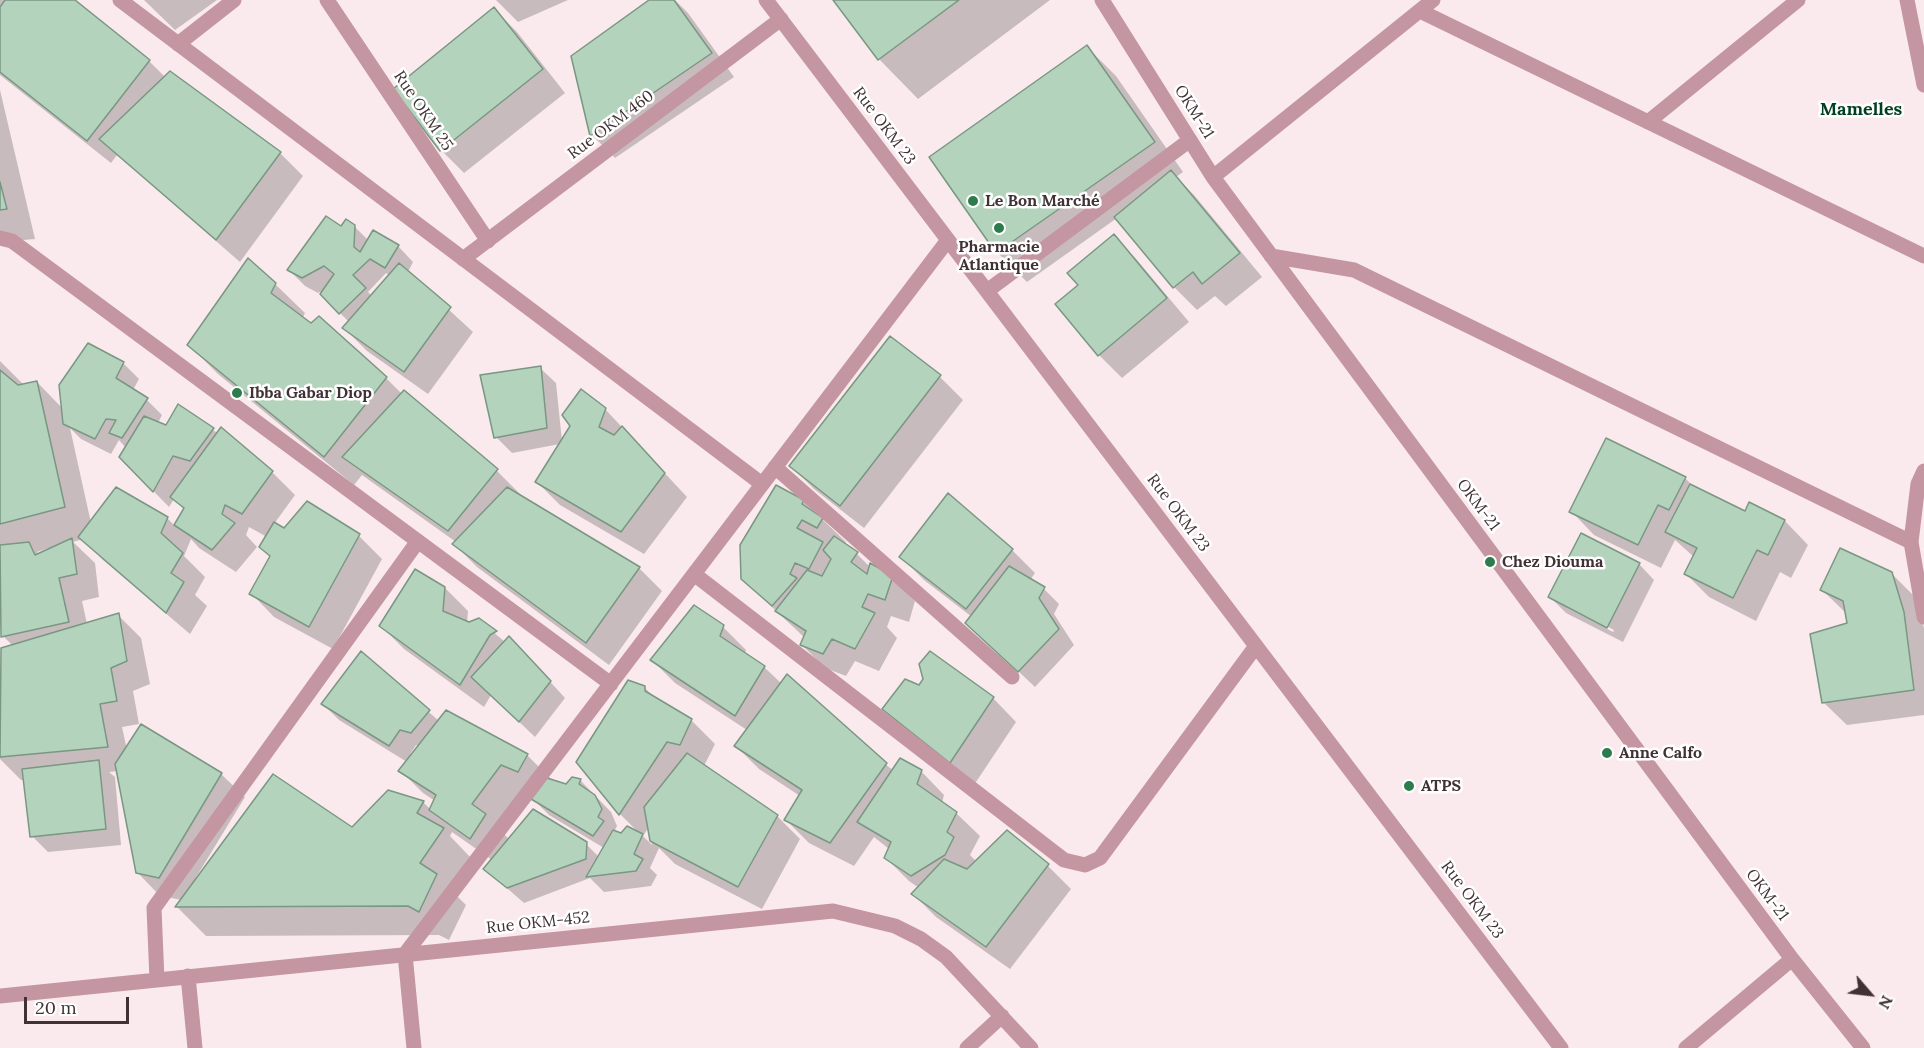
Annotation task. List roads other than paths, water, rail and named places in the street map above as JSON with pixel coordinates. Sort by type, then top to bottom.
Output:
[{"type":"street","points":[[120,0],[762,484]]},
{"type":"street","points":[[178,44],[234,0]]},
{"type":"street","name":"Rue OKM 25","points":[[327,0],[488,241]]},
{"type":"street","name":"Rue OKM 23","points":[[766,0],[1561,1048]]},
{"type":"street","name":"OKM-21","points":[[1102,0],[1213,177],[1792,959],[1863,1048]]},
{"type":"street","points":[[1213,177],[1433,0]]},
{"type":"street","points":[[1648,122],[1798,0]]},
{"type":"street","points":[[1907,0],[1924,85]]},
{"type":"street","points":[[1420,10],[1924,256]]},
{"type":"street","name":"Rue OKM 460","points":[[463,259],[781,19]]},
{"type":"street","points":[[987,291],[1190,140]]},
{"type":"street","points":[[0,238],[12,240],[611,684]]},
{"type":"street","points":[[414,1048],[405,954],[948,240]]},
{"type":"street","points":[[1271,256],[1354,270],[1911,542]]},
{"type":"street","points":[[775,468],[1012,677]]},
{"type":"street","points":[[1924,471],[1918,484],[1911,542],[1924,617]]},
{"type":"street","points":[[157,980],[154,908],[418,541]]},
{"type":"street","points":[[694,574],[1065,860],[1085,865],[1100,858],[1256,646]]},
{"type":"street","name":"Rue OKM-452","points":[[0,996],[833,911],[895,926],[921,939],[946,957],[1031,1048]]},
{"type":"street","points":[[1686,1048],[1792,959]]},
{"type":"street","points":[[188,976],[195,1048]]},
{"type":"street","points":[[967,1048],[1002,1016]]},
{"type":"place","name":"Le Bon Marché","points":[[973,201]]},
{"type":"place","name":"Pharmacie Atlantique","points":[[999,228]]},
{"type":"place","name":"Ibba Gabar Diop","points":[[237,393]]},
{"type":"place","name":"Chez Diouma","points":[[1490,562]]},
{"type":"place","name":"Anne Calfo","points":[[1607,753]]},
{"type":"place","name":"ATPS","points":[[1409,786]]},
{"type":"district","name":"Mamelles","points":[[1861,110]]}]
